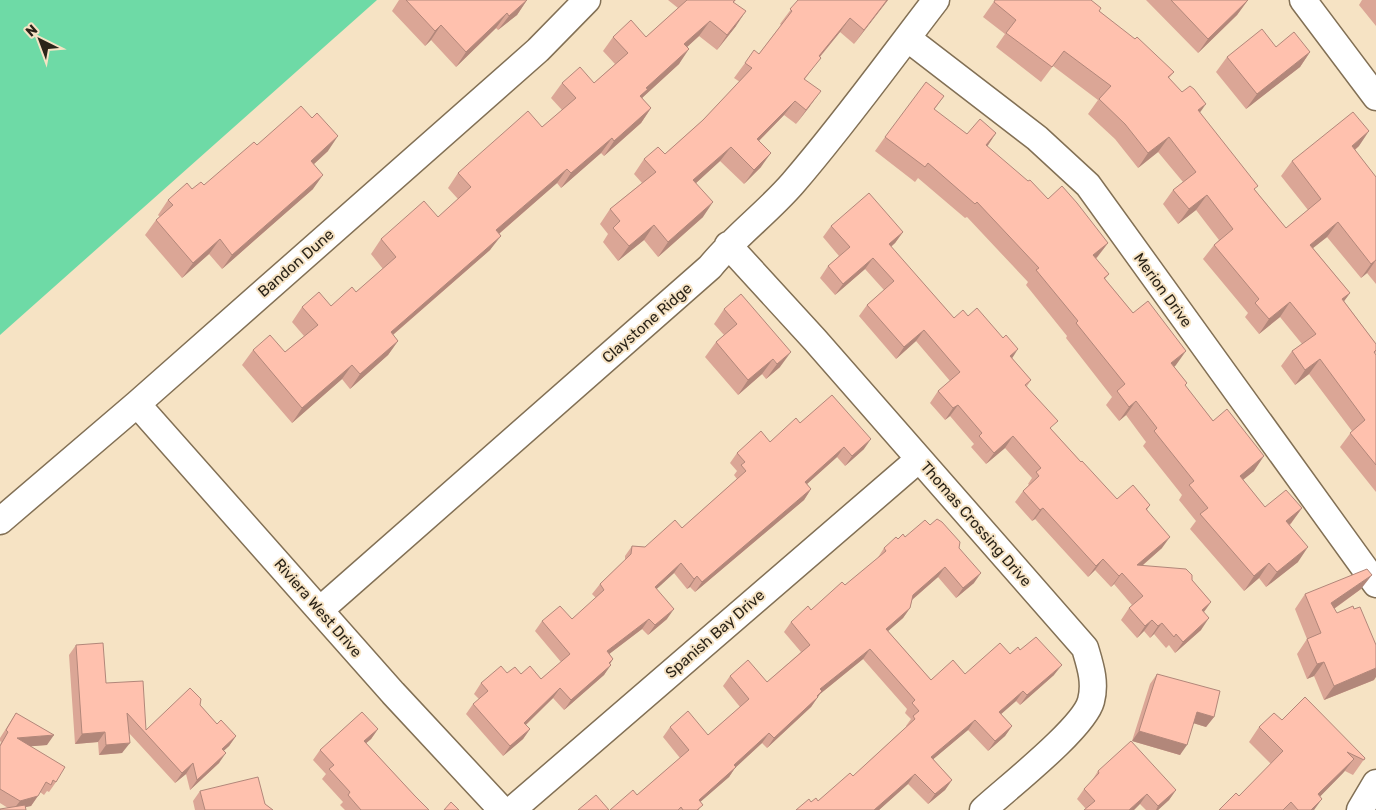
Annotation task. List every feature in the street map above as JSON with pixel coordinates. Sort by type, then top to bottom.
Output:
[{"type":"street","name":"Bandon Dune","points":[[0,521],[137,404],[538,50],[587,0]]},
{"type":"street","name":"Claystone Ridge","points":[[320,610],[710,267],[728,245],[791,185],[844,123],[936,0]]},
{"type":"street","points":[[1303,0],[1376,97]]},
{"type":"street","name":"Merion Drive","points":[[907,38],[1037,138],[1088,186],[1376,584]]},
{"type":"street","name":"Thomas Crossing Drive","points":[[728,245],[1085,648],[1093,674],[1091,701],[1078,725],[983,810]]},
{"type":"street","name":"Riviera West Drive","points":[[137,404],[320,610],[502,810]]},
{"type":"street","name":"Spanish Bay Drive","points":[[512,810],[919,459]]},
{"type":"street","points":[[1360,810],[1376,783]]},
{"type":"green space","points":[[0,0],[377,0],[0,335]]},
{"type":"building","points":[[406,0],[527,0],[509,16],[507,13],[466,52],[441,25],[435,31]]},
{"type":"building","points":[[687,0],[735,0],[733,2],[746,11],[727,35],[710,21],[684,44],[689,49],[646,88],[648,89],[640,96],[651,108],[614,141],[612,138],[571,173],[567,169],[496,230],[501,236],[391,332],[398,341],[360,374],[352,365],[302,408],[253,350],[270,335],[285,352],[318,325],[302,307],[319,292],[331,306],[352,287],[356,292],[396,257],[381,239],[424,201],[438,217],[471,187],[458,173],[528,111],[542,127],[576,98],[562,83],[580,67],[594,83],[628,53],[613,37],[631,20],[646,37]]},
{"type":"building","points":[[798,0],[887,0],[864,30],[850,18],[819,56],[821,58],[804,79],[821,91],[806,110],[795,101],[757,139],[771,153],[754,170],[731,147],[693,180],[713,202],[668,242],[654,225],[629,246],[613,228],[620,221],[610,209],[656,172],[644,159],[658,147],[665,154],[703,120],[752,68],[745,63],[754,50],[759,54],[792,11],[790,9]]},
{"type":"building","points":[[995,0],[1091,0],[1101,8],[1099,11],[1135,39],[1137,37],[1174,72],[1168,77],[1182,92],[1190,86],[1194,89],[1206,104],[1198,110],[1258,186],[1254,189],[1286,228],[1321,199],[1292,161],[1353,112],[1369,131],[1352,146],[1376,177],[1376,260],[1371,264],[1338,222],[1310,245],[1350,293],[1342,299],[1376,344],[1374,352],[1376,355],[1376,465],[1350,433],[1365,420],[1320,359],[1305,370],[1292,351],[1316,334],[1290,302],[1269,319],[1255,303],[1259,299],[1214,245],[1233,229],[1207,195],[1189,209],[1173,190],[1196,172],[1169,137],[1148,153],[1125,124],[1099,99],[1111,86],[1064,51],[1052,67],[1006,33],[1016,20],[994,2]]},
{"type":"building","points":[[1171,0],[1248,0],[1208,39]]},
{"type":"building","points":[[1262,29],[1276,47],[1294,32],[1310,52],[1257,94],[1227,57]]},
{"type":"building","points":[[926,82],[944,96],[934,109],[967,134],[980,119],[996,133],[986,145],[1028,181],[1030,180],[1048,199],[1062,186],[1108,243],[1093,255],[1109,274],[1104,278],[1133,313],[1148,301],[1186,351],[1171,363],[1187,383],[1185,385],[1213,421],[1227,409],[1264,456],[1240,476],[1265,507],[1286,490],[1302,508],[1286,521],[1308,547],[1277,572],[1269,563],[1254,576],[1200,514],[1208,508],[1189,485],[1194,481],[1154,431],[1157,428],[1136,401],[1129,407],[1117,391],[1125,384],[1076,323],[1078,321],[1036,270],[1039,268],[977,202],[975,204],[928,163],[925,167],[885,137]]},
{"type":"building","points":[[301,106],[312,118],[317,113],[338,136],[311,161],[323,175],[232,255],[220,239],[193,263],[156,220],[173,205],[168,200],[187,183],[192,189],[201,182],[204,185],[254,142],[257,145]]},
{"type":"building","points":[[869,193],[903,232],[889,244],[954,318],[963,310],[968,316],[977,308],[1003,338],[1006,335],[1018,349],[1010,356],[1031,380],[1025,385],[1058,421],[1050,428],[1117,499],[1133,485],[1150,505],[1146,509],[1170,537],[1137,565],[1186,569],[1192,575],[1192,580],[1211,602],[1202,610],[1209,618],[1183,642],[1176,634],[1174,637],[1162,623],[1158,626],[1152,620],[1145,626],[1129,608],[1143,596],[1122,573],[1119,576],[1103,559],[1096,566],[1043,508],[1040,510],[1023,491],[1039,476],[1036,472],[1041,468],[1013,436],[994,453],[979,436],[982,433],[958,405],[953,408],[938,391],[960,372],[924,330],[904,347],[867,305],[894,281],[873,258],[843,284],[828,266],[850,247],[831,226]]},
{"type":"building","points":[[741,294],[791,352],[777,364],[773,359],[748,380],[716,342],[737,324],[724,309]]},
{"type":"building","points":[[832,395],[871,439],[852,456],[844,447],[805,482],[811,489],[702,582],[697,576],[694,579],[681,563],[655,587],[674,609],[655,625],[649,619],[607,651],[613,659],[609,663],[611,665],[571,700],[560,688],[524,723],[530,729],[510,746],[473,704],[488,691],[481,683],[501,666],[507,673],[515,667],[521,674],[530,666],[541,679],[570,654],[542,621],[560,606],[572,619],[604,590],[600,584],[631,554],[632,546],[645,547],[675,520],[682,528],[746,471],[741,465],[745,462],[737,453],[761,431],[770,442],[796,418],[800,423]]},
{"type":"building","points":[[937,519],[960,542],[959,548],[981,573],[963,588],[945,567],[913,595],[910,608],[886,629],[931,680],[953,660],[965,674],[1000,643],[1010,654],[1018,647],[1020,650],[1036,637],[1062,665],[1027,695],[1023,691],[999,712],[1012,726],[995,741],[975,720],[931,757],[952,780],[935,794],[915,774],[874,810],[796,810],[809,799],[811,802],[816,798],[818,801],[850,773],[853,776],[915,719],[913,716],[919,711],[912,703],[915,700],[870,649],[820,689],[822,691],[818,697],[774,738],[769,733],[734,765],[736,767],[699,800],[703,805],[697,810],[683,810],[681,807],[678,810],[610,810],[633,790],[637,795],[689,750],[670,727],[688,711],[708,735],[749,699],[730,676],[748,660],[767,682],[810,645],[791,622],[808,606],[811,610],[842,582],[845,585],[886,551],[884,548],[896,537],[898,539],[903,534],[905,537],[925,520],[930,525]]},
{"type":"building","points":[[1367,569],[1372,575],[1331,603],[1337,613],[1353,606],[1354,609],[1360,607],[1376,645],[1376,668],[1334,686],[1324,662],[1317,664],[1307,639],[1321,633],[1305,594]]},
{"type":"building","points":[[103,643],[106,683],[143,681],[146,730],[190,688],[201,699],[200,705],[217,724],[221,720],[236,736],[222,749],[226,753],[197,780],[193,763],[182,773],[127,713],[130,743],[106,745],[105,732],[82,734],[76,645]]},
{"type":"building","points":[[1157,674],[1220,691],[1214,717],[1197,712],[1187,745],[1139,731]]},
{"type":"building","points":[[1305,697],[1365,758],[1364,760],[1347,752],[1354,759],[1318,794],[1322,799],[1311,810],[1298,810],[1291,802],[1283,810],[1219,810],[1236,793],[1239,796],[1283,751],[1259,727],[1274,713],[1282,720]]},
{"type":"building","points":[[362,712],[378,729],[364,741],[429,810],[361,810],[348,795],[350,792],[329,769],[334,765],[320,750]]},
{"type":"building","points":[[16,713],[54,735],[17,738],[65,767],[56,782],[53,780],[51,785],[46,782],[38,796],[20,801],[0,789],[0,746],[8,732],[6,730]]},
{"type":"building","points":[[1131,741],[1176,790],[1158,806],[1147,794],[1129,810],[1084,810],[1095,801],[1084,789],[1099,773],[1098,771]]},
{"type":"building","points":[[258,777],[265,804],[273,810],[205,810],[200,791]]},
{"type":"building","points":[[596,795],[609,810],[578,810]]},
{"type":"building","points":[[451,802],[459,810],[444,810]]},
{"type":"building","points":[[25,805],[26,810],[0,810],[0,809]]}]
